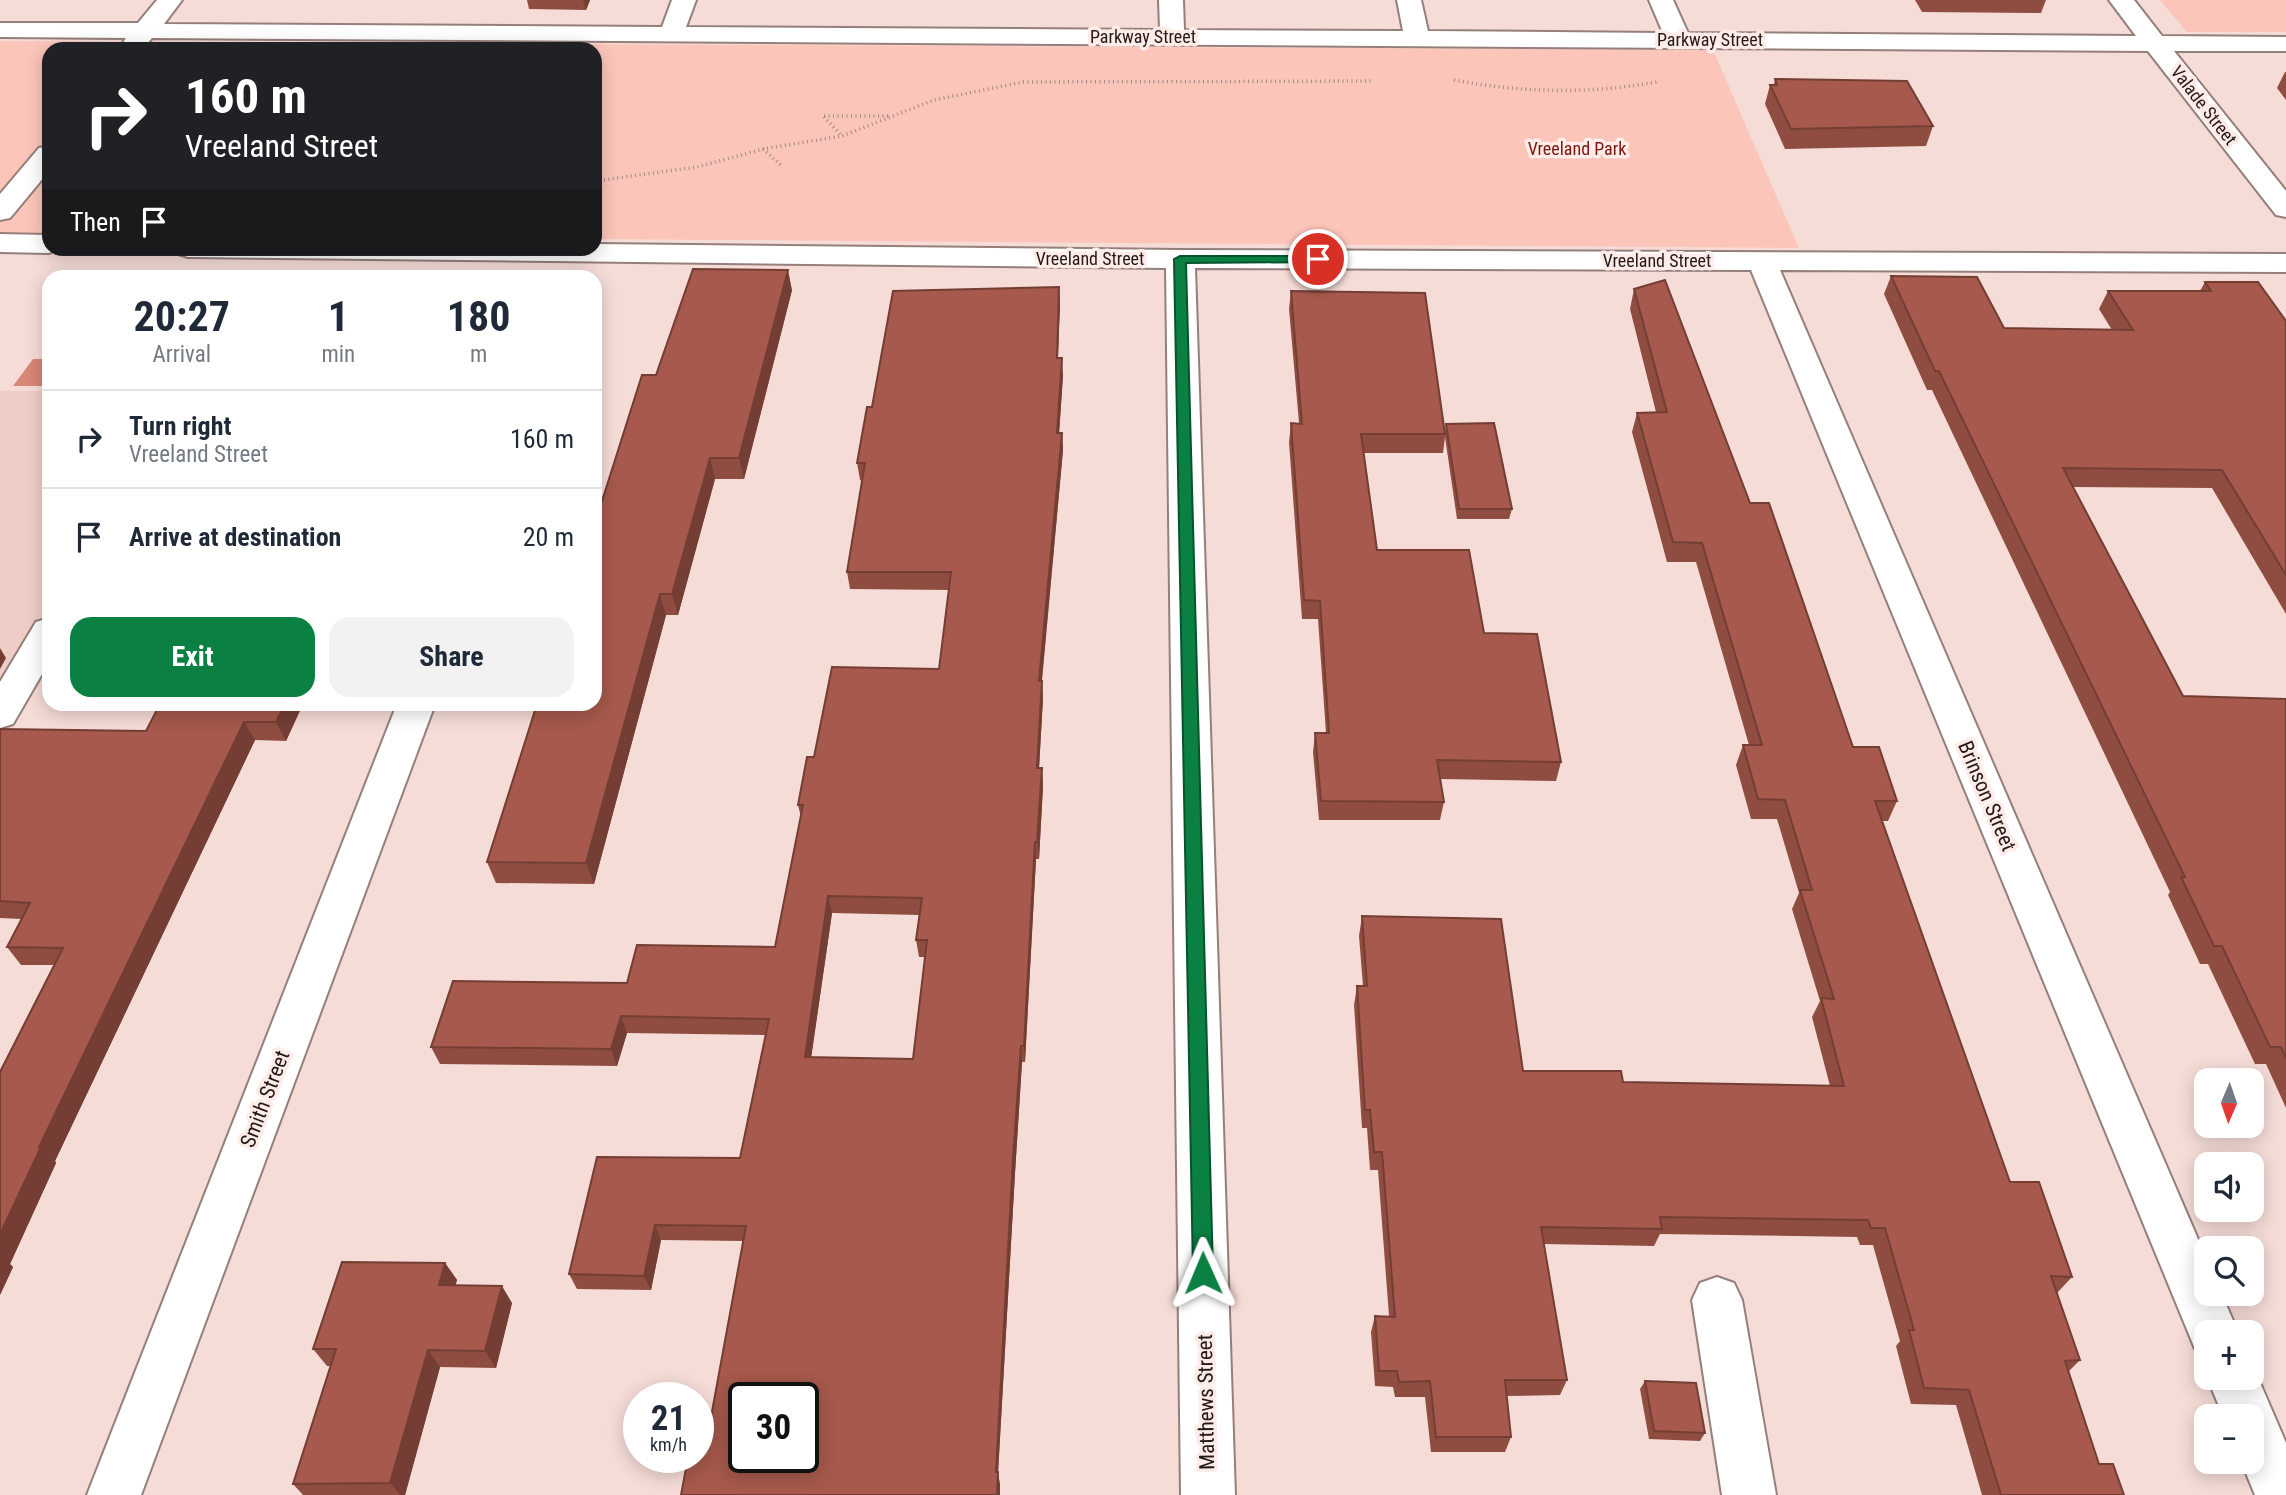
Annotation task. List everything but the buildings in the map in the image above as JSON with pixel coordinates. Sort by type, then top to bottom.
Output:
[{"type":"street","points":[[137,41],[170,0]]},
{"type":"street","points":[[671,34],[684,0]]},
{"type":"street","points":[[1171,0],[1172,36]]},
{"type":"street","points":[[1409,0],[1417,38]]},
{"type":"street","points":[[1661,0],[1678,39]]},
{"type":"street","name":"Valade Street","points":[[2121,0],[2286,209]]},
{"type":"street","name":"Parkway Street","points":[[0,30],[137,41],[671,34],[2286,44]]},
{"type":"street","points":[[0,212],[42,163]]},
{"type":"street","points":[[0,243],[42,244]]},
{"type":"street","name":"Vreeland Street","points":[[384,256],[584,265],[1180,259],[2286,263]]},
{"type":"street","name":"Matthews Street","points":[[1180,259],[1208,1495]]},
{"type":"street","name":"Brinson Street","points":[[1760,260],[2208,1320]]},
{"type":"street","points":[[0,714],[42,643]]},
{"type":"street","name":"Smith Street","points":[[114,1495],[413,711]]},
{"type":"street","points":[[1717,1300],[1749,1495]]},
{"type":"street","points":[[2264,1452],[2282,1495]]},
{"type":"path","points":[[1453,80],[1501,90],[1595,93],[1668,79]]},
{"type":"path","points":[[602,180],[697,167],[763,149],[842,136],[934,100],[1023,82],[1378,80]]},
{"type":"path","points":[[842,136],[824,116],[894,116]]},
{"type":"path","points":[[763,149],[783,167]]},
{"type":"shaded area","points":[[33,359],[42,359],[42,386],[13,386]]},
{"type":"shaded area","points":[[0,391],[42,391],[42,643],[0,714]]},
{"type":"green space","points":[[2160,0],[2286,0],[2286,32],[2187,32]]},
{"type":"green space","name":"Vreeland Park","points":[[0,41],[190,42],[42,42],[42,235],[0,235]]},
{"type":"green space","name":"Vreeland Park","points":[[602,44],[1713,50],[1799,248],[602,239]]},
{"type":"route","points":[[1203,1273],[1180,259],[1318,259]]}]
